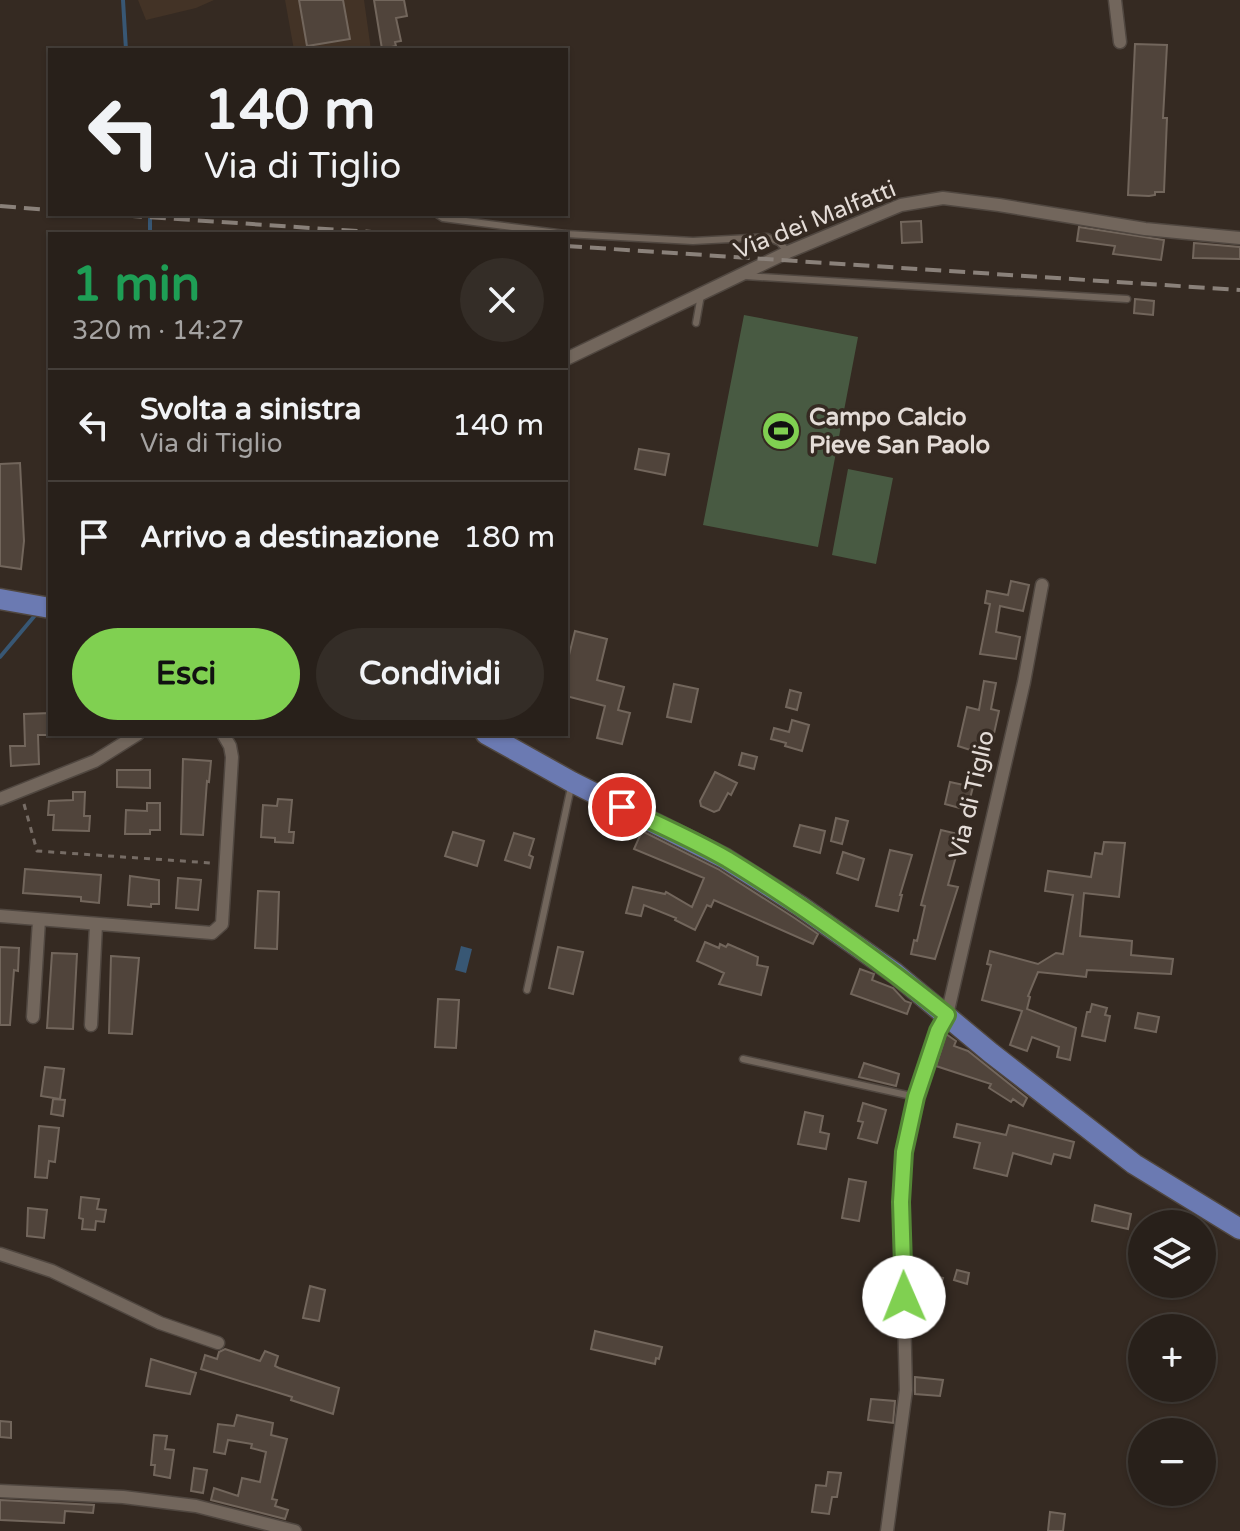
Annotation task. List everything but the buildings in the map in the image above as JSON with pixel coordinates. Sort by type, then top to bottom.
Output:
[{"type":"main road","points":[[9,601],[48,608]]},
{"type":"main road","points":[[490,736],[572,782],[724,858],[800,906],[895,973],[991,1053],[1134,1164],[1240,1229]]},
{"type":"street","points":[[1115,0],[1120,42]]},
{"type":"street","name":"Via dei Malfatti","points":[[568,358],[702,291],[901,205],[943,198],[1145,229],[1240,238]]},
{"type":"street","name":"Via di Tiglio","points":[[887,1531],[906,1390],[901,1202],[904,1152],[916,1097],[938,1031],[947,1015],[1021,696],[1042,585]]},
{"type":"street","points":[[0,799],[95,761],[135,736]]},
{"type":"street","points":[[0,916],[212,933],[222,924],[232,757],[224,736]]},
{"type":"street","points":[[33,1017],[39,920]]},
{"type":"street","points":[[91,1025],[96,925]]},
{"type":"street","points":[[0,1254],[52,1271],[160,1323],[218,1343]]},
{"type":"street","points":[[0,1491],[123,1497],[181,1504],[295,1531]]},
{"type":"lane","points":[[440,216],[551,232]]},
{"type":"lane","points":[[568,234],[693,241],[767,237],[779,242],[788,252]]},
{"type":"lane","points":[[737,275],[1127,299]]},
{"type":"lane","points":[[696,323],[702,291]]},
{"type":"lane","points":[[527,990],[572,782]]},
{"type":"lane","points":[[743,1059],[916,1097]]},
{"type":"path","points":[[21,792],[37,851],[225,864]]},
{"type":"shaded area","points":[[138,0],[214,0],[196,8],[146,20]]},
{"type":"shaded area","points":[[285,0],[364,0],[371,48],[294,48]]},
{"type":"green space","name":"Campo Calcio Pieve San Paolo","points":[[744,315],[858,337],[818,547],[703,525]]},
{"type":"green space","points":[[848,469],[893,478],[876,564],[832,555]]},
{"type":"water","points":[[461,946],[472,949],[466,973],[455,970]]},
{"type":"waterway","points":[[123,0],[126,48]]},
{"type":"waterway","points":[[150,216],[150,232]]},
{"type":"waterway","points":[[0,657],[37,613]]},
{"type":"railway","points":[[0,206],[48,210]]},
{"type":"railway","points":[[132,216],[371,232]]},
{"type":"railway","points":[[568,246],[1240,290]]},
{"type":"place","name":"Campo Calcio Pieve San Paolo","points":[[781,431]]},
{"type":"route","points":[[622,807],[724,858],[800,906],[895,973],[947,1015],[938,1031],[916,1097],[904,1152],[901,1202],[904,1297]]}]
